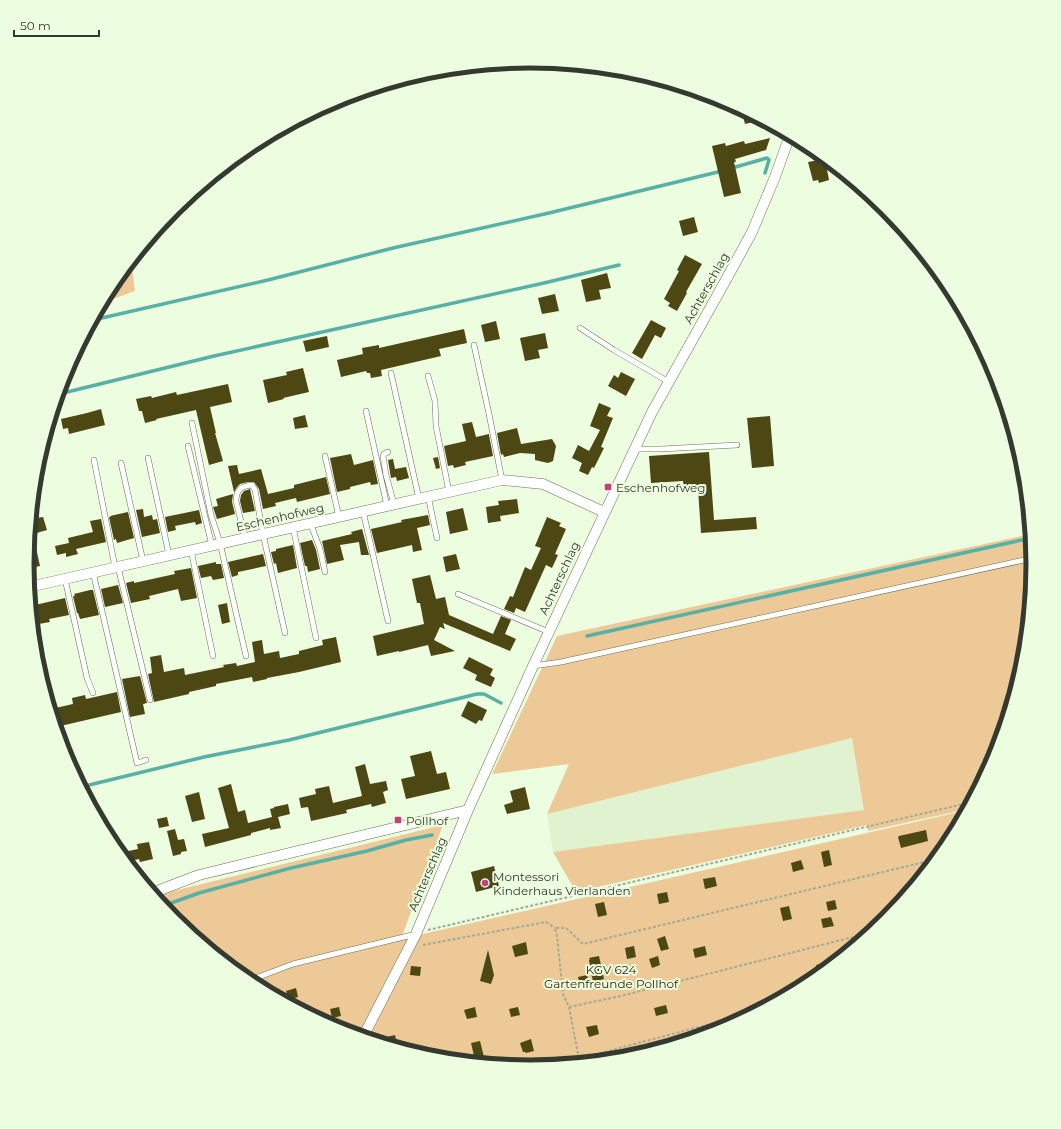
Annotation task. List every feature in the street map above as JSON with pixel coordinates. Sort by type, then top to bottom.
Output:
[{"type":"street","name":"Achterschlag","points":[[364,1032],[416,934],[468,810],[634,449],[652,412],[728,278],[752,232],[788,141]]},
{"type":"street","name":"Eschenhofweg","points":[[35,586],[502,480],[543,484],[604,512]]},
{"type":"street","points":[[156,891],[199,875],[468,810]]},
{"type":"lane","points":[[580,328],[669,382]]},
{"type":"lane","points":[[474,345],[490,414],[502,480]]},
{"type":"lane","points":[[391,373],[424,498],[437,538]]},
{"type":"lane","points":[[428,376],[434,401],[436,426],[450,492]]},
{"type":"lane","points":[[366,411],[390,505]]},
{"type":"lane","points":[[192,423],[216,544]]},
{"type":"lane","points":[[634,449],[737,445]]},
{"type":"lane","points":[[188,446],[246,656]]},
{"type":"lane","points":[[388,452],[383,456],[390,505]]},
{"type":"lane","points":[[325,456],[339,517]]},
{"type":"lane","points":[[148,458],[170,555]]},
{"type":"lane","points":[[94,460],[116,567],[150,700]]},
{"type":"lane","points":[[121,463],[143,561]]},
{"type":"lane","points":[[245,538],[236,496],[239,490],[252,485],[255,490],[263,534],[285,633]]},
{"type":"lane","points":[[363,511],[388,621]]},
{"type":"lane","points":[[311,523],[320,549],[325,572]]},
{"type":"lane","points":[[292,527],[316,638]]},
{"type":"lane","points":[[191,550],[213,656]]},
{"type":"lane","points":[[533,666],[560,662],[1027,559]]},
{"type":"lane","points":[[92,572],[137,763],[146,760]]},
{"type":"lane","points":[[65,579],[87,678],[93,692]]},
{"type":"lane","points":[[458,594],[549,632]]},
{"type":"lane","points":[[256,978],[293,964],[416,934]]},
{"type":"path","points":[[416,934],[965,804]]},
{"type":"path","points":[[408,948],[546,922],[555,928],[566,928],[584,944],[928,861]]},
{"type":"path","points":[[555,928],[563,994],[569,1007],[579,1059]]},
{"type":"path","points":[[569,1007],[621,996],[862,935]]},
{"type":"path","points":[[582,1058],[730,1019]]},
{"type":"shaded area","points":[[852,738],[864,810],[553,852],[547,814]]},
{"type":"green space","points":[[132,269],[135,291],[111,300]]},
{"type":"green space","points":[[1026,535],[1026,597],[1023,629],[1010,693],[1001,724],[989,755],[976,784],[961,810],[868,831],[867,825],[576,892],[553,852],[864,810],[852,738],[547,814],[569,764],[492,774],[557,636]]},
{"type":"green space","name":"KGV 624 Gartenfreunde Pollhof","points":[[961,812],[924,867],[882,916],[858,938],[806,977],[750,1010],[690,1035],[659,1044],[595,1057],[530,1061],[466,1057],[402,1044],[371,1035],[311,1010],[255,977],[203,938],[179,916],[160,895],[443,825],[401,939]]},
{"type":"building","points":[[743,116],[755,122],[745,124]]},
{"type":"building","points":[[770,138],[766,150],[735,159],[736,162],[734,162],[741,193],[724,197],[712,146],[725,143],[726,146],[744,141],[745,144]]},
{"type":"building","points":[[818,160],[820,165],[824,164],[826,166],[829,180],[819,183],[818,180],[813,181],[808,162]]},
{"type":"building","points":[[694,217],[698,232],[683,236],[679,221]]},
{"type":"building","points":[[685,255],[702,264],[677,311],[668,306],[670,303],[664,299],[679,271],[677,270]]},
{"type":"building","points":[[607,273],[611,288],[599,290],[601,299],[586,302],[581,280]]},
{"type":"building","points":[[555,294],[559,311],[542,314],[538,298]]},
{"type":"building","points":[[651,320],[666,328],[661,338],[655,335],[642,359],[632,353]]},
{"type":"building","points":[[496,321],[500,339],[485,342],[481,325]]},
{"type":"building","points":[[464,329],[467,343],[439,349],[441,356],[381,370],[382,376],[371,378],[370,373],[367,373],[366,371],[341,377],[337,360],[363,354],[362,348],[379,345],[379,348]]},
{"type":"building","points":[[545,333],[548,348],[538,350],[540,358],[525,361],[520,338]]},
{"type":"building","points":[[327,336],[329,347],[306,352],[303,341]]},
{"type":"building","points":[[303,368],[309,392],[268,403],[263,380],[287,375],[286,372]]},
{"type":"building","points":[[621,372],[635,379],[626,396],[608,386],[614,375],[618,378]]},
{"type":"building","points":[[228,384],[232,402],[210,407],[215,433],[223,461],[209,465],[196,410],[145,423],[142,411],[139,411],[136,399],[151,396],[152,398],[176,392],[177,395]]},
{"type":"building","points":[[599,403],[611,408],[607,416],[613,418],[601,447],[604,448],[594,468],[592,467],[588,475],[579,471],[582,463],[572,458],[578,445],[589,451],[600,430],[590,426]]},
{"type":"building","points":[[101,409],[105,425],[69,434],[68,428],[63,429],[61,419]]},
{"type":"building","points":[[305,415],[308,427],[295,429],[293,418]]},
{"type":"building","points":[[770,416],[774,466],[752,468],[747,418]]},
{"type":"building","points":[[472,422],[476,437],[489,434],[493,456],[465,462],[466,465],[454,468],[453,465],[448,466],[444,446],[466,441],[462,424]]},
{"type":"building","points":[[517,428],[521,444],[552,439],[556,446],[553,461],[548,463],[535,460],[535,454],[520,453],[504,457],[503,454],[501,455],[497,433]]},
{"type":"building","points":[[709,452],[714,520],[756,517],[757,529],[701,533],[698,489],[684,489],[683,481],[651,483],[649,456]]},
{"type":"building","points":[[351,454],[354,465],[373,460],[378,484],[371,485],[370,482],[337,492],[330,458]]},
{"type":"building","points":[[438,457],[440,468],[436,469],[433,458]]},
{"type":"building","points":[[393,459],[395,469],[406,467],[409,478],[397,481],[396,477],[391,478],[388,460]]},
{"type":"building","points":[[237,465],[239,474],[261,469],[268,494],[294,488],[294,485],[326,477],[330,494],[297,502],[296,498],[275,503],[276,506],[263,509],[259,489],[254,482],[240,484],[234,492],[228,466]]},
{"type":"building","points":[[250,489],[255,511],[243,513],[240,501],[241,495],[244,491]]},
{"type":"building","points":[[233,494],[232,502],[235,514],[217,519],[213,507],[218,506],[216,499]]},
{"type":"building","points":[[517,499],[519,513],[500,516],[501,521],[488,523],[486,507],[499,505],[498,501]]},
{"type":"building","points":[[463,508],[468,530],[450,534],[446,512]]},
{"type":"building","points":[[143,509],[144,517],[152,515],[153,520],[157,519],[160,533],[142,537],[136,510]]},
{"type":"building","points":[[199,510],[202,523],[196,525],[195,522],[175,526],[176,530],[168,532],[165,517]]},
{"type":"building","points":[[128,512],[134,538],[117,543],[116,539],[114,540],[109,517]]},
{"type":"building","points":[[428,515],[430,525],[417,528],[422,550],[413,552],[412,545],[377,553],[371,529],[402,522],[401,520]]},
{"type":"building","points":[[43,517],[47,530],[35,533],[36,518]]},
{"type":"building","points":[[547,517],[561,523],[559,526],[566,529],[555,554],[558,555],[552,568],[546,565],[525,612],[516,608],[514,613],[504,609],[510,596],[513,597],[525,567],[531,570],[541,548],[535,546]]},
{"type":"building","points":[[101,519],[106,542],[76,549],[78,554],[66,557],[66,553],[57,555],[55,546],[69,543],[68,538],[93,532],[90,521]]},
{"type":"building","points":[[362,529],[369,555],[361,555],[359,542],[340,545],[344,560],[327,564],[322,541],[352,534],[351,532]]},
{"type":"building","points":[[312,540],[320,569],[308,572],[307,566],[305,566],[300,543]]},
{"type":"building","points":[[35,542],[40,566],[34,567]]},
{"type":"building","points":[[293,545],[297,568],[278,573],[276,563],[274,564],[271,552],[276,551],[276,549]]},
{"type":"building","points":[[263,554],[266,566],[238,572],[238,575],[232,577],[228,562]]},
{"type":"building","points":[[456,554],[460,569],[446,572],[443,557]]},
{"type":"building","points":[[216,562],[216,564],[221,564],[224,578],[213,580],[211,576],[201,578],[198,566]]},
{"type":"building","points":[[191,568],[197,598],[181,601],[178,589],[149,596],[150,599],[131,603],[126,583],[134,581],[134,583],[175,574],[174,571]]},
{"type":"building","points":[[430,575],[436,599],[445,597],[449,615],[493,634],[501,616],[511,620],[505,634],[516,639],[510,651],[443,623],[445,629],[440,627],[434,640],[455,651],[431,656],[428,645],[377,656],[373,636],[424,624],[420,603],[417,603],[412,579]]},
{"type":"building","points":[[118,585],[123,603],[105,607],[101,589]]},
{"type":"building","points":[[93,590],[99,615],[80,619],[73,596],[75,596],[74,594]]},
{"type":"building","points":[[65,598],[69,615],[49,619],[50,622],[38,624],[36,605]]},
{"type":"building","points":[[227,603],[230,622],[222,624],[218,605]]},
{"type":"building","points":[[336,637],[341,662],[253,682],[252,677],[216,684],[216,686],[189,692],[189,694],[154,702],[148,674],[152,673],[150,657],[161,655],[164,672],[184,668],[185,675],[224,667],[223,665],[236,663],[237,666],[255,662],[252,642],[262,640],[264,654],[279,651],[280,658],[299,654],[299,651],[323,645],[322,640]]},
{"type":"building","points":[[469,657],[493,669],[490,675],[495,678],[491,687],[475,680],[477,675],[463,668]]},
{"type":"building","points":[[140,676],[147,703],[143,704],[145,714],[130,717],[122,679]]},
{"type":"building","points":[[117,692],[121,712],[61,726],[55,708],[73,704],[72,698],[85,695],[86,699]]},
{"type":"building","points":[[468,701],[487,710],[482,721],[479,720],[476,724],[461,716]]},
{"type":"building","points":[[431,751],[437,774],[446,772],[450,789],[406,799],[401,779],[415,776],[410,756]]},
{"type":"building","points":[[365,764],[370,784],[386,781],[388,790],[383,792],[386,803],[372,807],[371,804],[346,810],[347,813],[311,821],[308,807],[301,808],[299,798],[316,794],[315,789],[329,786],[333,803],[362,796],[355,767]]},
{"type":"building","points":[[231,784],[238,812],[245,810],[248,823],[272,817],[270,809],[288,804],[290,814],[278,817],[281,828],[270,830],[270,828],[251,833],[251,835],[205,847],[202,834],[229,828],[218,788]]},
{"type":"building","points":[[525,787],[530,809],[507,814],[504,805],[513,802],[510,791]]},
{"type":"building","points":[[199,792],[205,819],[192,822],[185,796]]},
{"type":"building","points":[[167,817],[169,826],[159,828],[157,819]]},
{"type":"building","points":[[175,829],[178,840],[184,839],[187,851],[173,856],[167,831]]},
{"type":"building","points":[[926,830],[928,841],[901,848],[899,836]]},
{"type":"building","points":[[149,842],[153,859],[140,862],[139,859],[132,861],[126,852],[138,849],[137,844]]},
{"type":"building","points":[[829,850],[832,865],[824,867],[821,852]]},
{"type":"building","points":[[801,860],[804,869],[793,872],[791,863]]},
{"type":"building","points":[[494,866],[499,886],[476,892],[471,872]]},
{"type":"building","points":[[715,877],[717,886],[705,889],[703,879]]},
{"type":"building","points":[[667,892],[669,902],[659,904],[657,894]]},
{"type":"building","points":[[835,900],[837,909],[828,911],[826,902]]},
{"type":"building","points":[[604,902],[607,915],[598,917],[595,904]]},
{"type":"building","points":[[789,906],[792,919],[783,921],[780,908]]},
{"type":"building","points":[[831,917],[834,926],[823,928],[821,919]]},
{"type":"building","points":[[665,936],[669,949],[661,951],[657,939]]},
{"type":"building","points":[[526,942],[528,954],[515,957],[512,946]]},
{"type":"building","points":[[634,946],[636,957],[627,959],[625,948]]},
{"type":"building","points":[[705,946],[707,955],[695,958],[693,949]]},
{"type":"building","points":[[488,950],[494,975],[491,984],[480,981]]},
{"type":"building","points":[[599,956],[604,979],[593,982],[589,958]]},
{"type":"building","points":[[658,956],[660,965],[652,968],[649,959]]},
{"type":"building","points":[[827,962],[817,969],[816,965]]},
{"type":"building","points":[[411,966],[421,967],[420,976],[410,975]]},
{"type":"building","points":[[587,975],[589,984],[580,986],[578,977]]},
{"type":"building","points":[[296,988],[298,997],[291,999],[287,997],[286,991]]},
{"type":"building","points":[[666,1005],[668,1013],[656,1016],[654,1008]]},
{"type":"building","points":[[339,1007],[341,1016],[332,1018],[330,1009]]},
{"type":"building","points":[[475,1007],[477,1017],[467,1019],[464,1010]]},
{"type":"building","points":[[518,1007],[520,1015],[511,1017],[509,1009]]},
{"type":"building","points":[[597,1025],[599,1034],[589,1037],[586,1027]]},
{"type":"building","points":[[395,1035],[397,1042],[387,1040],[386,1037]]},
{"type":"building","points":[[531,1039],[534,1051],[526,1053],[523,1052],[520,1043]]},
{"type":"building","points":[[480,1041],[484,1057],[474,1058],[471,1043]]},
{"type":"waterway","points":[[732,168],[767,158],[769,160],[765,173]]},
{"type":"waterway","points":[[100,318],[268,280],[393,248],[549,213],[722,171]]},
{"type":"waterway","points":[[65,393],[214,356],[619,265]]},
{"type":"waterway","points":[[587,636],[1026,539]]},
{"type":"waterway","points":[[86,786],[204,757],[289,740],[477,694],[484,694],[501,703]]},
{"type":"waterway","points":[[168,904],[199,893],[291,868],[432,835]]},
{"type":"place","name":"Eschenhofweg","points":[[608,487]]},
{"type":"place","name":"Pollhof","points":[[398,820]]},
{"type":"place","name":"Montessori Kinderhaus Vierlanden","points":[[485,883]]}]
